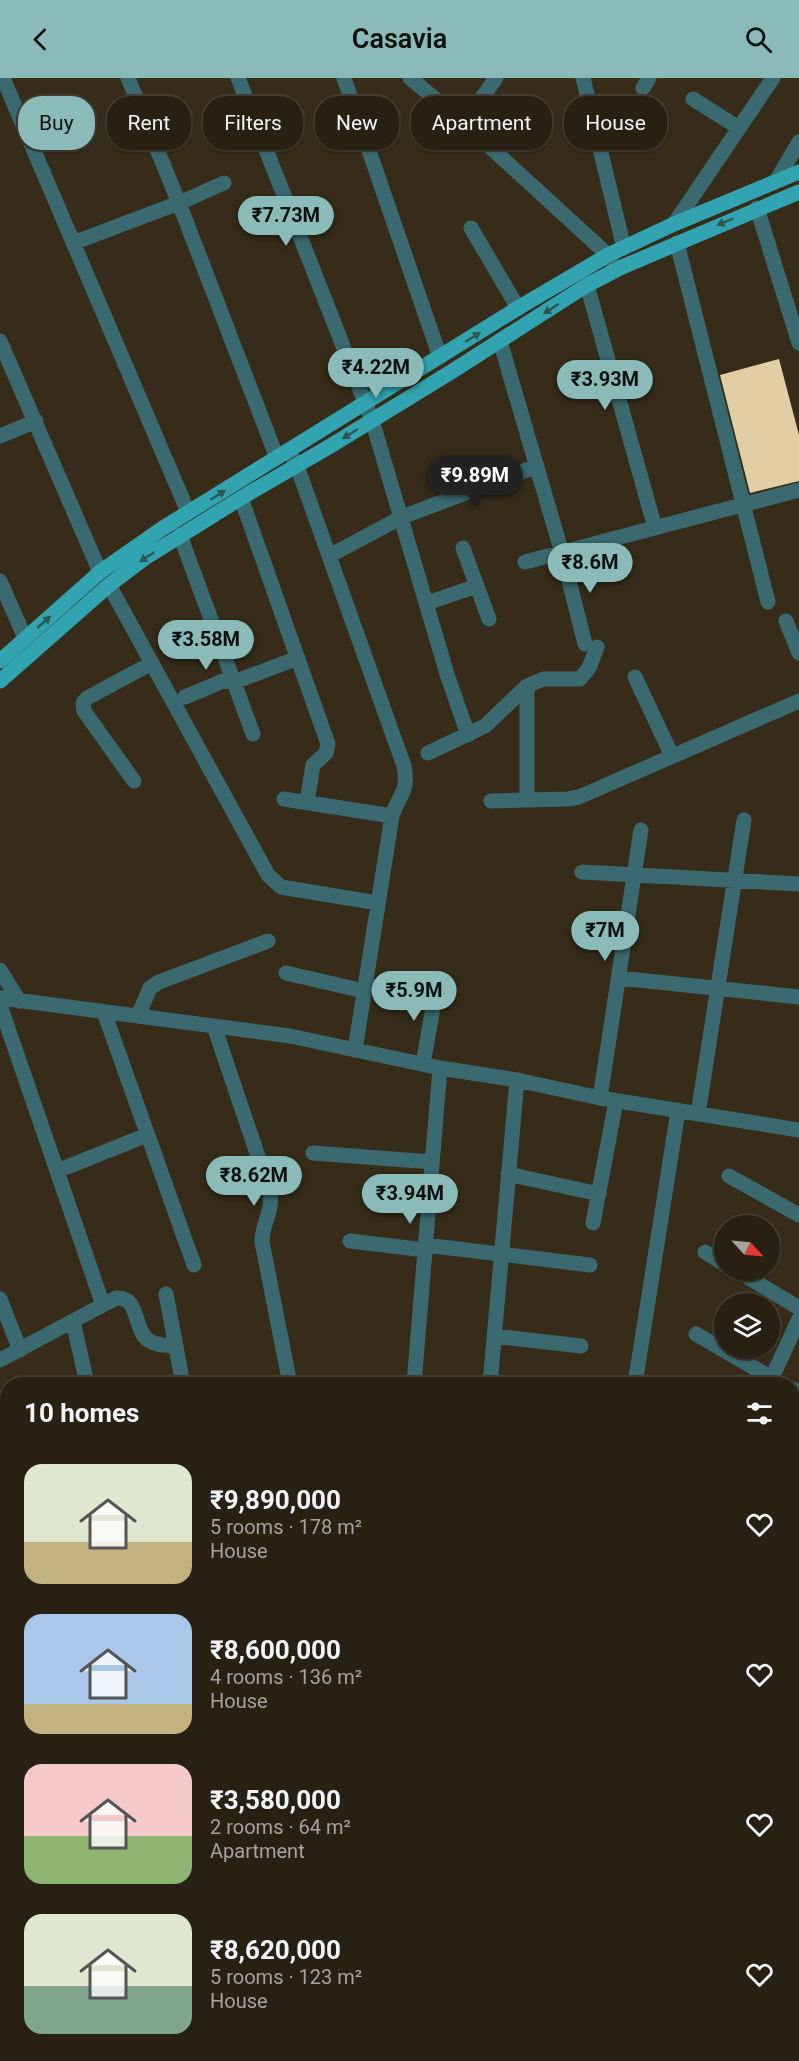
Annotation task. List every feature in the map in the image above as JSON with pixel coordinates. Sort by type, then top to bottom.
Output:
[{"type":"main road","points":[[0,681],[105,579],[163,528],[188,512],[608,255],[674,224],[799,172]]},
{"type":"main road","points":[[0,661],[25,638],[105,579],[297,466],[500,341],[586,285],[677,243],[799,192]]},
{"type":"street","points":[[3,78],[188,512]]},
{"type":"street","points":[[128,78],[283,454],[297,466],[404,766],[405,791],[392,816],[355,1050]]},
{"type":"street","points":[[238,78],[372,420],[447,674],[468,735]]},
{"type":"street","points":[[344,78],[440,357]]},
{"type":"street","points":[[410,78],[432,96]]},
{"type":"street","points":[[483,96],[496,78]]},
{"type":"street","points":[[583,78],[624,248]]},
{"type":"street","points":[[674,224],[773,78]]},
{"type":"street","points":[[693,99],[739,128]]},
{"type":"street","points":[[776,181],[799,142]]},
{"type":"street","points":[[493,150],[608,255],[616,270]]},
{"type":"street","points":[[73,243],[179,203],[224,183]]},
{"type":"street","points":[[758,208],[799,343]]},
{"type":"street","points":[[471,228],[518,308]]},
{"type":"street","points":[[677,243],[768,602]]},
{"type":"street","points":[[586,285],[655,528]]},
{"type":"street","points":[[0,341],[105,579],[268,875],[281,887],[378,903]]},
{"type":"street","points":[[428,753],[485,726],[527,686],[543,680],[580,679],[589,668],[591,645],[500,341]]},
{"type":"street","points":[[0,436],[36,421]]},
{"type":"street","points":[[329,556],[402,517],[537,466]]},
{"type":"street","points":[[525,562],[799,490]]},
{"type":"street","points":[[241,498],[328,744],[326,753],[313,765],[307,802]]},
{"type":"street","points":[[180,535],[253,734]]},
{"type":"street","points":[[463,548],[489,619]]},
{"type":"street","points":[[0,581],[25,638]]},
{"type":"street","points":[[427,603],[477,586]]},
{"type":"street","points":[[786,621],[799,653]]},
{"type":"street","points":[[185,698],[223,681],[234,682],[298,658]]},
{"type":"street","points":[[134,781],[84,711],[83,703],[87,698],[152,663]]},
{"type":"street","points":[[635,676],[672,756]]},
{"type":"street","points":[[527,686],[527,800]]},
{"type":"street","points":[[491,801],[579,797],[799,701]]},
{"type":"street","points":[[284,799],[392,816]]},
{"type":"street","points":[[698,1114],[744,820]]},
{"type":"street","points":[[593,1223],[599,1194],[619,978],[641,831]]},
{"type":"street","points":[[582,873],[799,884]]},
{"type":"street","points":[[138,1016],[150,988],[159,982],[268,941]]},
{"type":"street","points":[[0,970],[19,1001]]},
{"type":"street","points":[[286,973],[364,991]]},
{"type":"street","points":[[619,978],[799,997]]},
{"type":"street","points":[[423,1064],[437,985]]},
{"type":"street","points":[[0,998],[290,1036],[608,1100],[799,1130]]},
{"type":"street","points":[[0,1005],[103,1305]]},
{"type":"street","points":[[104,1011],[194,1265]]},
{"type":"street","points":[[213,1026],[270,1192],[272,1205],[262,1233],[262,1242],[289,1377]]},
{"type":"street","points":[[415,1377],[440,1068]]},
{"type":"street","points":[[491,1377],[517,1080]]},
{"type":"street","points":[[636,1377],[678,1111]]},
{"type":"street","points":[[57,1171],[147,1134]]},
{"type":"street","points":[[313,1153],[432,1162]]},
{"type":"street","points":[[508,1174],[599,1194]]},
{"type":"street","points":[[729,1176],[799,1215]]},
{"type":"street","points":[[350,1241],[502,1254],[591,1265]]},
{"type":"street","points":[[705,1252],[714,1258]]},
{"type":"street","points":[[754,1281],[799,1308]]},
{"type":"street","points":[[166,1294],[182,1377]]},
{"type":"street","points":[[0,1360],[116,1298],[123,1298],[132,1304],[144,1336],[150,1342],[176,1346]]},
{"type":"street","points":[[0,1299],[20,1350]]},
{"type":"street","points":[[776,1377],[799,1319]]},
{"type":"street","points":[[73,1321],[85,1377]]},
{"type":"street","points":[[696,1334],[764,1377]]},
{"type":"street","points":[[494,1336],[581,1346]]},
{"type":"building","points":[[779,359],[799,435],[799,481],[750,493],[720,375]]}]
